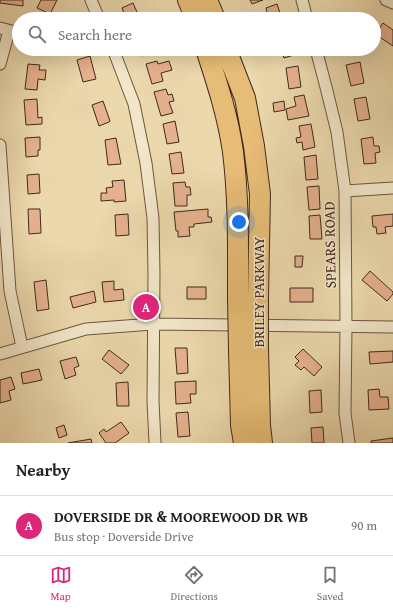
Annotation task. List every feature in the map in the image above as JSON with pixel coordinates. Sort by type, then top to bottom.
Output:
[{"type":"highway","points":[[188,0],[193,12]]},
{"type":"highway","points":[[208,0],[212,12]]},
{"type":"highway","name":"BRILEY PARKWAY","points":[[208,56],[223,102],[233,151],[237,203],[241,426],[244,443]]},
{"type":"highway","name":"BRILEY PARKWAY","points":[[229,56],[245,98],[254,146],[260,194],[258,349],[260,425],[262,443]]},
{"type":"street","points":[[91,0],[96,12]]},
{"type":"street","points":[[386,0],[393,3]]},
{"type":"street","points":[[305,1],[306,12]]},
{"type":"street","points":[[0,64],[9,31]]},
{"type":"street","points":[[116,56],[134,104],[146,164],[153,218],[153,401],[155,443]]},
{"type":"street","name":"SPEARS ROAD","points":[[318,56],[328,91],[337,132],[345,191],[345,413],[349,443]]},
{"type":"street","points":[[0,145],[10,290],[22,347]]},
{"type":"street","points":[[345,191],[393,188]]},
{"type":"street","points":[[0,354],[86,329],[153,324],[393,327]]},
{"type":"building","points":[[0,0],[23,0],[23,6],[0,3]]},
{"type":"building","points":[[41,0],[57,0],[51,12],[46,12],[37,8]]},
{"type":"building","points":[[250,0],[263,0],[252,4]]},
{"type":"building","points":[[133,3],[137,12],[124,12],[122,8]]},
{"type":"building","points":[[277,4],[280,12],[267,12],[266,8]]},
{"type":"building","points":[[383,23],[393,30],[393,46],[381,38],[381,26]]},
{"type":"building","points":[[90,56],[96,79],[83,82],[77,60]]},
{"type":"building","points":[[157,61],[158,64],[169,61],[172,70],[161,73],[163,81],[152,84],[146,64]]},
{"type":"building","points":[[360,62],[364,83],[351,86],[346,65]]},
{"type":"building","points":[[28,64],[40,65],[39,70],[46,70],[45,80],[38,79],[37,90],[25,89]]},
{"type":"building","points":[[298,66],[301,87],[289,89],[286,68]]},
{"type":"building","points":[[166,89],[168,95],[172,94],[174,101],[169,102],[173,113],[161,116],[154,92]]},
{"type":"building","points":[[304,95],[309,116],[288,120],[286,109],[296,106],[294,97]]},
{"type":"building","points":[[366,97],[370,119],[358,121],[354,99]]},
{"type":"building","points":[[37,99],[38,118],[42,117],[42,124],[26,125],[24,100]]},
{"type":"building","points":[[103,101],[110,121],[99,126],[92,105]]},
{"type":"building","points":[[284,101],[285,110],[274,112],[273,103]]},
{"type":"building","points":[[175,121],[179,142],[167,144],[163,124]]},
{"type":"building","points":[[311,124],[315,147],[303,150],[302,142],[297,143],[296,138],[301,137],[299,126]]},
{"type":"building","points":[[40,137],[40,150],[38,150],[38,156],[26,157],[25,138]]},
{"type":"building","points":[[373,137],[374,146],[379,146],[380,152],[375,153],[376,163],[364,164],[361,139]]},
{"type":"building","points":[[116,138],[121,164],[108,165],[105,140]]},
{"type":"building","points":[[181,152],[184,173],[172,174],[169,154]]},
{"type":"building","points":[[316,155],[318,179],[306,180],[304,157]]},
{"type":"building","points":[[39,174],[40,193],[28,194],[27,175]]},
{"type":"building","points":[[124,180],[126,201],[101,201],[101,193],[107,193],[106,188],[113,187],[112,181]]},
{"type":"building","points":[[185,182],[186,187],[190,187],[191,195],[187,195],[187,206],[175,206],[173,183]]},
{"type":"building","points":[[319,186],[320,209],[309,210],[307,187]]},
{"type":"building","points":[[28,209],[40,209],[41,233],[29,234]]},
{"type":"building","points":[[208,209],[208,217],[211,217],[212,222],[194,224],[194,227],[189,227],[190,236],[178,237],[174,212]]},
{"type":"building","points":[[128,214],[129,235],[116,236],[115,215]]},
{"type":"building","points":[[393,214],[393,226],[385,227],[386,233],[377,234],[376,227],[373,227],[372,216]]},
{"type":"building","points":[[320,215],[322,239],[310,239],[309,216]]},
{"type":"building","points":[[295,256],[303,256],[302,267],[295,267]]},
{"type":"building","points":[[370,271],[393,292],[387,301],[362,280]]},
{"type":"building","points":[[46,280],[49,309],[37,311],[34,282]]},
{"type":"building","points":[[114,281],[114,290],[123,289],[124,300],[104,302],[102,282]]},
{"type":"building","points":[[187,287],[206,287],[206,299],[187,299]]},
{"type":"building","points":[[290,288],[313,288],[313,302],[290,302]]},
{"type":"building","points":[[94,291],[96,302],[73,308],[70,297]]},
{"type":"building","points":[[175,348],[187,348],[188,373],[177,374]]},
{"type":"building","points":[[303,349],[322,367],[314,376],[304,367],[301,370],[295,365],[299,361],[295,357]]},
{"type":"building","points":[[109,350],[129,365],[121,374],[102,359]]},
{"type":"building","points":[[393,351],[393,362],[370,364],[369,352]]},
{"type":"building","points":[[76,357],[79,366],[74,368],[76,375],[65,379],[60,361]]},
{"type":"building","points":[[39,369],[42,380],[23,384],[21,373]]},
{"type":"building","points":[[11,377],[15,389],[9,391],[11,400],[0,403],[0,380]]},
{"type":"building","points":[[196,381],[196,394],[190,394],[191,403],[176,404],[175,382]]},
{"type":"building","points":[[128,382],[129,406],[117,406],[116,383]]},
{"type":"building","points":[[379,389],[380,397],[388,397],[389,409],[369,410],[368,390]]},
{"type":"building","points":[[321,390],[322,412],[310,413],[309,391]]},
{"type":"building","points":[[188,412],[190,436],[178,437],[176,413]]},
{"type":"building","points":[[121,422],[129,433],[115,443],[106,443],[99,433],[104,429],[106,432]]},
{"type":"building","points":[[64,425],[67,435],[59,438],[56,428]]},
{"type":"building","points":[[323,427],[324,443],[312,443],[311,428]]},
{"type":"building","points":[[393,438],[393,443],[371,443],[371,441]]},
{"type":"building","points":[[91,439],[92,443],[68,443]]},
{"type":"place","name":"DOVERSIDE DR & MOOREWOOD DR WB","points":[[146,307]]}]
